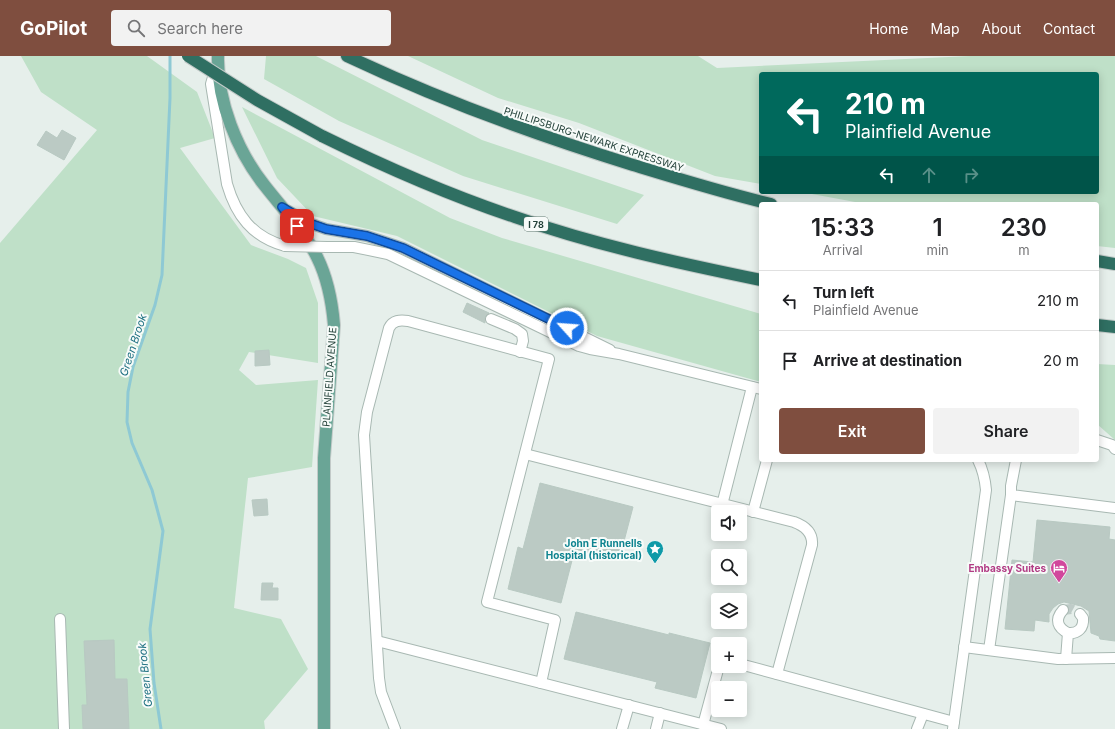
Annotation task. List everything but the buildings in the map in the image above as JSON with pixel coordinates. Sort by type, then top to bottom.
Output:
[{"type":"highway","name":"I 78","points":[[188,56],[257,100],[322,136],[432,187],[515,217],[586,240],[636,253],[759,280]]},
{"type":"highway","name":"PHILLIPSBURG-NEWARK EXPRESSWAY","points":[[348,56],[441,98],[515,127],[686,182],[763,202]]},
{"type":"highway","points":[[1099,261],[1115,264]]},
{"type":"highway","points":[[1099,325],[1115,327]]},
{"type":"main road","name":"PLAINFIELD AVENUE","points":[[218,59],[220,84],[227,112],[236,137],[249,162],[264,185],[304,236],[317,258],[326,278],[332,305],[333,332],[324,458],[324,729]]},
{"type":"lane","points":[[218,59],[210,84],[230,196],[240,215],[247,224],[267,240],[285,246],[354,247],[388,254],[590,350],[619,354],[757,388],[722,504]]},
{"type":"lane","points":[[282,207],[309,223],[326,229],[367,236],[403,248],[619,354]]},
{"type":"lane","points":[[491,319],[516,329],[522,334],[523,341],[520,352]]},
{"type":"lane","points":[[395,729],[381,692],[364,435],[367,412],[389,328],[391,324],[396,321],[408,321],[549,360],[487,602],[555,620],[541,683]]},
{"type":"lane","points":[[1099,441],[1112,445],[1115,449]]},
{"type":"lane","points":[[525,454],[800,524],[808,531],[812,540],[777,674]]},
{"type":"lane","points":[[753,512],[766,462]]},
{"type":"lane","points":[[747,666],[923,714],[953,726],[986,490],[985,479],[979,462]]},
{"type":"lane","points":[[990,650],[1011,486],[1016,462]]},
{"type":"lane","points":[[1010,495],[1115,508]]},
{"type":"lane","points":[[1063,610],[1059,614],[1058,625],[1061,630],[1068,633],[1075,633],[1082,627],[1083,618],[1080,614]]},
{"type":"lane","points":[[60,619],[64,729]]},
{"type":"lane","points":[[1066,659],[1068,633]]},
{"type":"lane","points":[[377,641],[721,729]]},
{"type":"lane","points":[[964,647],[1058,659],[1115,658]]},
{"type":"lane","points":[[703,724],[717,673]]},
{"type":"lane","points":[[622,729],[629,705]]},
{"type":"lane","points":[[656,729],[660,713]]},
{"type":"lane","points":[[917,729],[923,714]]},
{"type":"green space","points":[[21,56],[147,56],[197,92],[215,138],[180,148],[251,245],[288,259],[306,268],[318,303],[318,363],[249,352],[239,370],[256,385],[318,380],[312,467],[248,478],[234,608],[281,619],[308,669],[264,721],[265,729],[0,729],[0,243],[97,130],[41,92]]},
{"type":"green space","points":[[266,56],[316,56],[482,140],[644,195],[617,224],[463,176],[339,121],[264,79]]},
{"type":"green space","points":[[408,56],[698,56],[717,68],[970,56],[1115,56],[1115,248],[1099,246],[1099,202],[855,202],[812,194],[1099,194],[1099,72],[759,72],[759,184],[715,176],[579,123],[498,98]]},
{"type":"green space","points":[[242,107],[450,218],[502,238],[759,313],[759,381],[597,336],[397,236],[313,216],[277,178]]},
{"type":"green space","points":[[1099,364],[1115,365],[1115,440],[1099,426]]},
{"type":"waterway","name":"Green Brook","points":[[161,729],[154,683],[150,629],[163,531],[152,490],[132,443],[127,422],[128,392],[133,367],[155,305],[162,275],[170,98],[170,56]]},
{"type":"tunnel","points":[[1063,610],[1071,609],[1080,614]]},
{"type":"place","name":"John E Runnells Hospital (historical)","points":[[655,564]]},
{"type":"place","name":"Embassy Suites","points":[[1059,583]]},
{"type":"route","points":[[297,226],[282,207],[309,223],[326,229],[367,236],[403,248],[567,328]]}]
